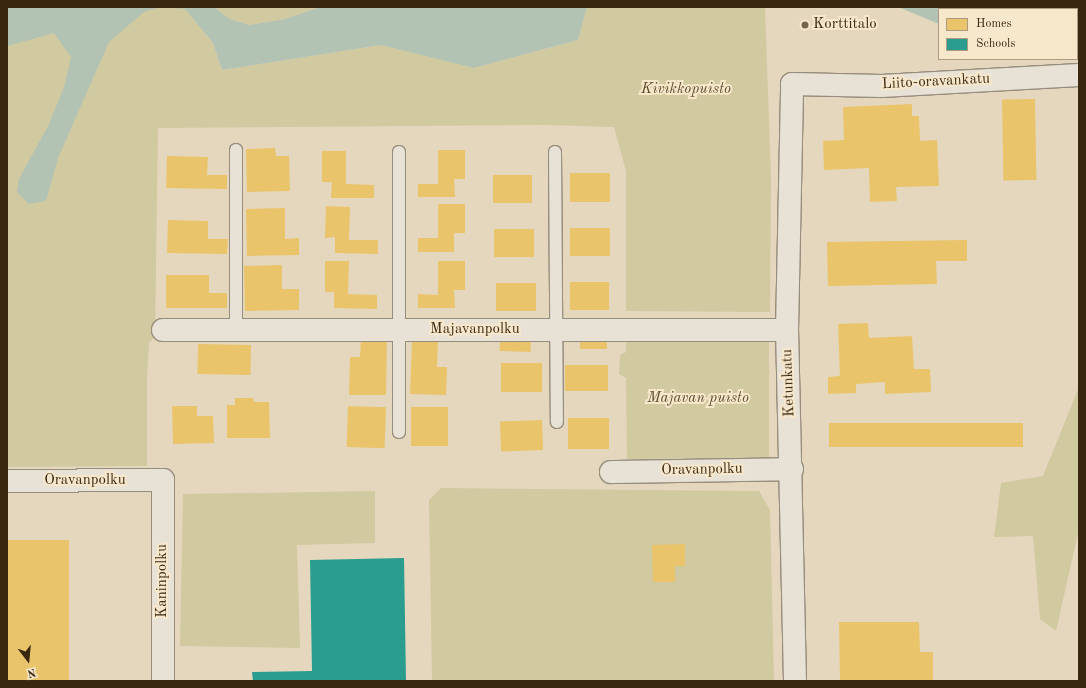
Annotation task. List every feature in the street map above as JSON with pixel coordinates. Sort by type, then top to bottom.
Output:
[{"type":"street","name":"Liito-oravankatu","points":[[792,84],[882,86],[1079,75]]},
{"type":"street","name":"Ketunkatu","points":[[792,84],[787,330],[792,469],[795,681]]},
{"type":"street","name":"Majavanpolku","points":[[163,330],[787,330]]},
{"type":"street","name":"Oravanpolku","points":[[611,472],[792,469]]},
{"type":"street","name":"Oravanpolku","points":[[7,481],[163,480]]},
{"type":"street","name":"Kaninpolku","points":[[163,480],[163,681]]},
{"type":"lane","points":[[236,150],[236,330]]},
{"type":"lane","points":[[399,152],[399,432]]},
{"type":"lane","points":[[555,152],[557,422]]},
{"type":"green space","name":"Kivikkopuisto","points":[[7,7],[187,7],[185,9],[213,43],[222,70],[381,45],[474,68],[578,40],[587,7],[765,7],[771,177],[770,312],[626,311],[626,171],[614,127],[543,125],[158,128],[155,337],[149,342],[147,380],[147,466],[7,467]]},
{"type":"green space","points":[[214,7],[320,7],[285,19],[249,25],[230,19]]},
{"type":"green space","name":"Majavan puisto","points":[[769,340],[769,458],[627,459],[626,378],[619,374],[620,355],[626,352],[626,341]]},
{"type":"green space","points":[[1079,387],[1079,529],[1056,631],[1040,619],[1033,536],[994,537],[1001,483],[1043,476]]},
{"type":"green space","points":[[441,488],[759,491],[770,510],[774,681],[432,681],[429,500]]},
{"type":"green space","points":[[375,491],[375,543],[297,545],[300,648],[180,646],[183,494]]},
{"type":"shaded area","points":[[7,7],[159,7],[144,12],[109,42],[58,158],[46,201],[29,204],[17,192],[19,179],[49,124],[64,87],[71,57],[54,33],[7,46]]},
{"type":"shaded area","points":[[160,7],[214,7],[230,19],[249,25],[285,19],[320,7],[587,7],[578,40],[474,68],[381,45],[222,70],[213,43],[185,9]]},
{"type":"shaded area","points":[[898,7],[1063,7],[938,8],[938,24]]},
{"type":"building: Homes","points":[[1035,99],[1036,180],[1003,181],[1002,100]]},
{"type":"building: Homes","points":[[912,104],[912,116],[919,116],[920,141],[937,140],[939,186],[896,187],[897,201],[870,202],[869,168],[824,170],[823,141],[844,140],[843,107]]},
{"type":"building: Homes","points":[[275,148],[276,156],[289,156],[290,191],[247,192],[246,149]]},
{"type":"building: Homes","points":[[438,150],[465,150],[465,179],[454,179],[455,197],[418,197],[418,184],[438,184]]},
{"type":"building: Homes","points":[[322,151],[346,151],[346,184],[374,185],[374,198],[331,198],[332,182],[322,182]]},
{"type":"building: Homes","points":[[167,156],[208,157],[207,175],[227,175],[227,189],[166,188]]},
{"type":"building: Homes","points":[[570,173],[610,173],[610,202],[570,202]]},
{"type":"building: Homes","points":[[493,175],[532,175],[532,203],[493,203]]},
{"type":"building: Homes","points":[[438,204],[465,204],[465,233],[454,233],[454,252],[418,252],[418,238],[438,238]]},
{"type":"building: Homes","points":[[326,206],[350,207],[349,240],[378,240],[378,254],[335,253],[335,237],[325,238]]},
{"type":"building: Homes","points":[[285,208],[285,239],[299,238],[299,255],[247,256],[246,209]]},
{"type":"building: Homes","points":[[168,220],[208,221],[208,239],[228,239],[227,254],[167,253]]},
{"type":"building: Homes","points":[[570,228],[610,228],[610,256],[570,256]]},
{"type":"building: Homes","points":[[494,229],[534,229],[534,257],[494,257]]},
{"type":"building: Homes","points":[[967,240],[967,261],[936,261],[937,284],[828,286],[827,242]]},
{"type":"building: Homes","points":[[325,261],[349,261],[348,294],[377,295],[377,309],[334,308],[334,292],[325,292]]},
{"type":"building: Homes","points":[[438,261],[465,261],[465,290],[454,290],[455,308],[418,308],[418,294],[438,295]]},
{"type":"building: Homes","points":[[282,265],[282,289],[299,289],[299,310],[245,311],[244,266]]},
{"type":"building: Homes","points":[[166,275],[209,275],[209,293],[227,293],[227,308],[166,308]]},
{"type":"building: Homes","points":[[570,282],[609,282],[609,310],[570,310]]},
{"type":"building: Homes","points":[[496,283],[536,283],[536,311],[496,311]]},
{"type":"building: Homes","points":[[868,323],[869,338],[912,336],[914,369],[930,369],[931,392],[885,394],[885,382],[856,384],[856,393],[828,394],[828,377],[840,376],[838,324]]},
{"type":"building: Homes","points":[[361,336],[387,336],[386,395],[349,395],[350,357],[360,357]]},
{"type":"building: Homes","points":[[500,338],[531,339],[531,352],[500,351]]},
{"type":"building: Homes","points":[[580,338],[607,338],[607,349],[580,349]]},
{"type":"building: Homes","points":[[412,341],[438,341],[437,367],[447,367],[446,395],[410,394]]},
{"type":"building: Homes","points":[[198,344],[251,345],[250,375],[197,374]]},
{"type":"building: Homes","points":[[501,363],[542,363],[542,392],[501,392]]},
{"type":"building: Homes","points":[[565,365],[608,365],[608,391],[565,391]]},
{"type":"building: Homes","points":[[235,398],[253,398],[254,402],[269,402],[270,438],[227,438],[227,405],[235,405]]},
{"type":"building: Homes","points":[[172,406],[197,406],[197,416],[213,416],[214,443],[173,444]]},
{"type":"building: Homes","points":[[348,406],[386,407],[385,448],[347,447]]},
{"type":"building: Homes","points":[[411,407],[448,407],[448,446],[411,446]]},
{"type":"building: Homes","points":[[568,418],[609,418],[609,449],[568,449]]},
{"type":"building: Homes","points":[[542,420],[543,450],[501,451],[500,421]]},
{"type":"building: Homes","points":[[829,423],[1023,423],[1023,447],[829,447]]},
{"type":"building: Homes","points":[[7,540],[69,540],[69,681],[7,681]]},
{"type":"building: Homes","points":[[685,544],[685,566],[675,566],[675,582],[653,582],[652,545]]},
{"type":"building: Homes","points":[[839,622],[919,622],[920,652],[933,652],[933,681],[840,681]]},
{"type":"building: Schools","points":[[404,558],[406,681],[253,681],[252,672],[312,671],[310,560]]},
{"type":"place","name":"Korttitalo","points":[[805,25]]}]
